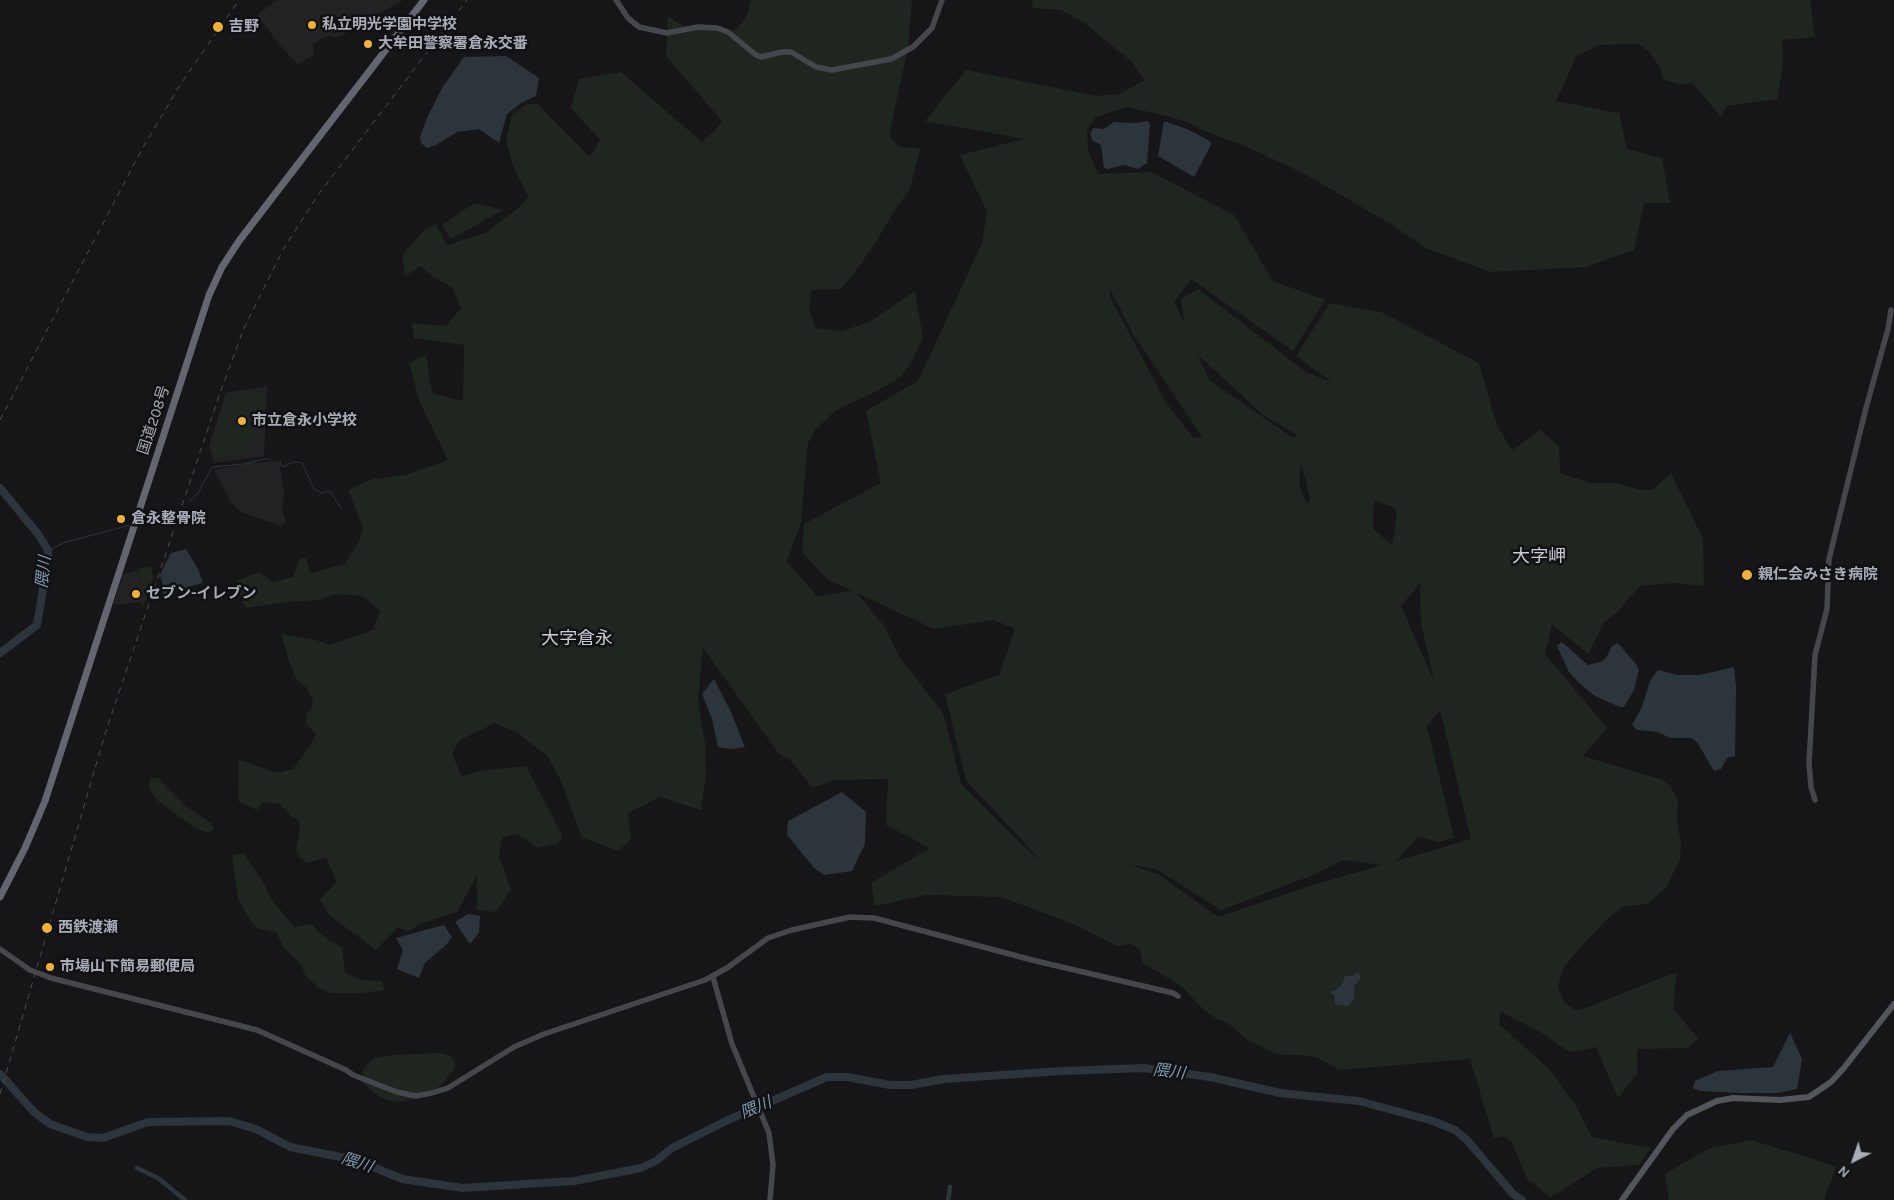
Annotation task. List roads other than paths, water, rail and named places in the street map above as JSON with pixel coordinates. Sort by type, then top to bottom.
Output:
[{"type":"highway","name":"国道208号","points":[[0,897],[25,848],[45,801],[209,295],[222,267],[239,241],[424,0]]},
{"type":"main road","points":[[1622,1200],[1674,1128],[1687,1115],[1717,1101],[1733,1098],[1780,1100],[1808,1097],[1831,1082],[1894,1004]]},
{"type":"street","points":[[616,0],[628,18],[639,27],[667,33],[698,27],[717,28],[728,32],[761,57],[791,52],[816,67],[832,70],[891,59],[913,47],[932,28],[942,0]]},
{"type":"street","points":[[1815,800],[1811,787],[1810,771],[1815,655],[1827,609],[1829,560],[1866,408],[1888,329],[1891,310]]},
{"type":"street","points":[[0,949],[30,970],[50,978],[257,1030],[346,1070],[353,1075],[397,1092],[416,1096],[448,1088],[514,1047],[544,1034],[713,977],[768,938],[792,930],[856,916],[874,918],[1036,961],[1173,993],[1178,996]]},
{"type":"street","points":[[713,977],[732,1044],[769,1133],[773,1172],[770,1200]]},
{"type":"waterway","points":[[189,502],[198,493],[212,467],[270,459]]},
{"type":"waterway","points":[[280,461],[282,467],[294,462],[302,463],[314,489],[321,493],[330,491],[342,510]]},
{"type":"waterway","name":"隈川","points":[[0,488],[38,534],[48,550],[37,625],[0,653]]},
{"type":"waterway","points":[[48,551],[63,543],[130,525]]},
{"type":"waterway","name":"隈川","points":[[0,1074],[34,1112],[50,1124],[87,1137],[103,1138],[148,1122],[229,1121],[256,1129],[290,1147],[356,1160],[402,1179],[463,1188],[574,1181],[641,1168],[656,1161],[672,1148],[728,1120],[827,1077],[847,1077],[890,1085],[911,1085],[944,1079],[1062,1071],[1144,1068],[1210,1077],[1280,1093],[1359,1101],[1433,1121],[1455,1130],[1467,1140],[1513,1194],[1522,1200]]},
{"type":"waterway","points":[[137,1168],[158,1178],[185,1200]]},
{"type":"waterway","points":[[948,1200],[950,1187]]},
{"type":"railway","points":[[0,420],[142,149],[180,85],[239,0]]},
{"type":"railway","points":[[0,1094],[105,734],[220,393],[244,328],[284,248],[318,195],[467,0]]},
{"type":"place","name":"私立明光学園中学校","points":[[312,25]]},
{"type":"place","name":"吉野","points":[[218,27]]},
{"type":"place","name":"大牟田警察署倉永交番","points":[[368,44]]},
{"type":"place","name":"市立倉永小学校","points":[[242,421]]},
{"type":"place","name":"倉永整骨院","points":[[121,519]]},
{"type":"place","name":"親仁会みさき病院","points":[[1747,575]]},
{"type":"place","name":"セブン-イレブン","points":[[136,594]]},
{"type":"place","name":"西鉄渡瀬","points":[[47,928]]},
{"type":"place","name":"市場山下簡易郵便局","points":[[50,967]]},
{"type":"district","name":"大字岬","points":[[1539,557]]},
{"type":"district","name":"大字倉永","points":[[577,639]]}]
